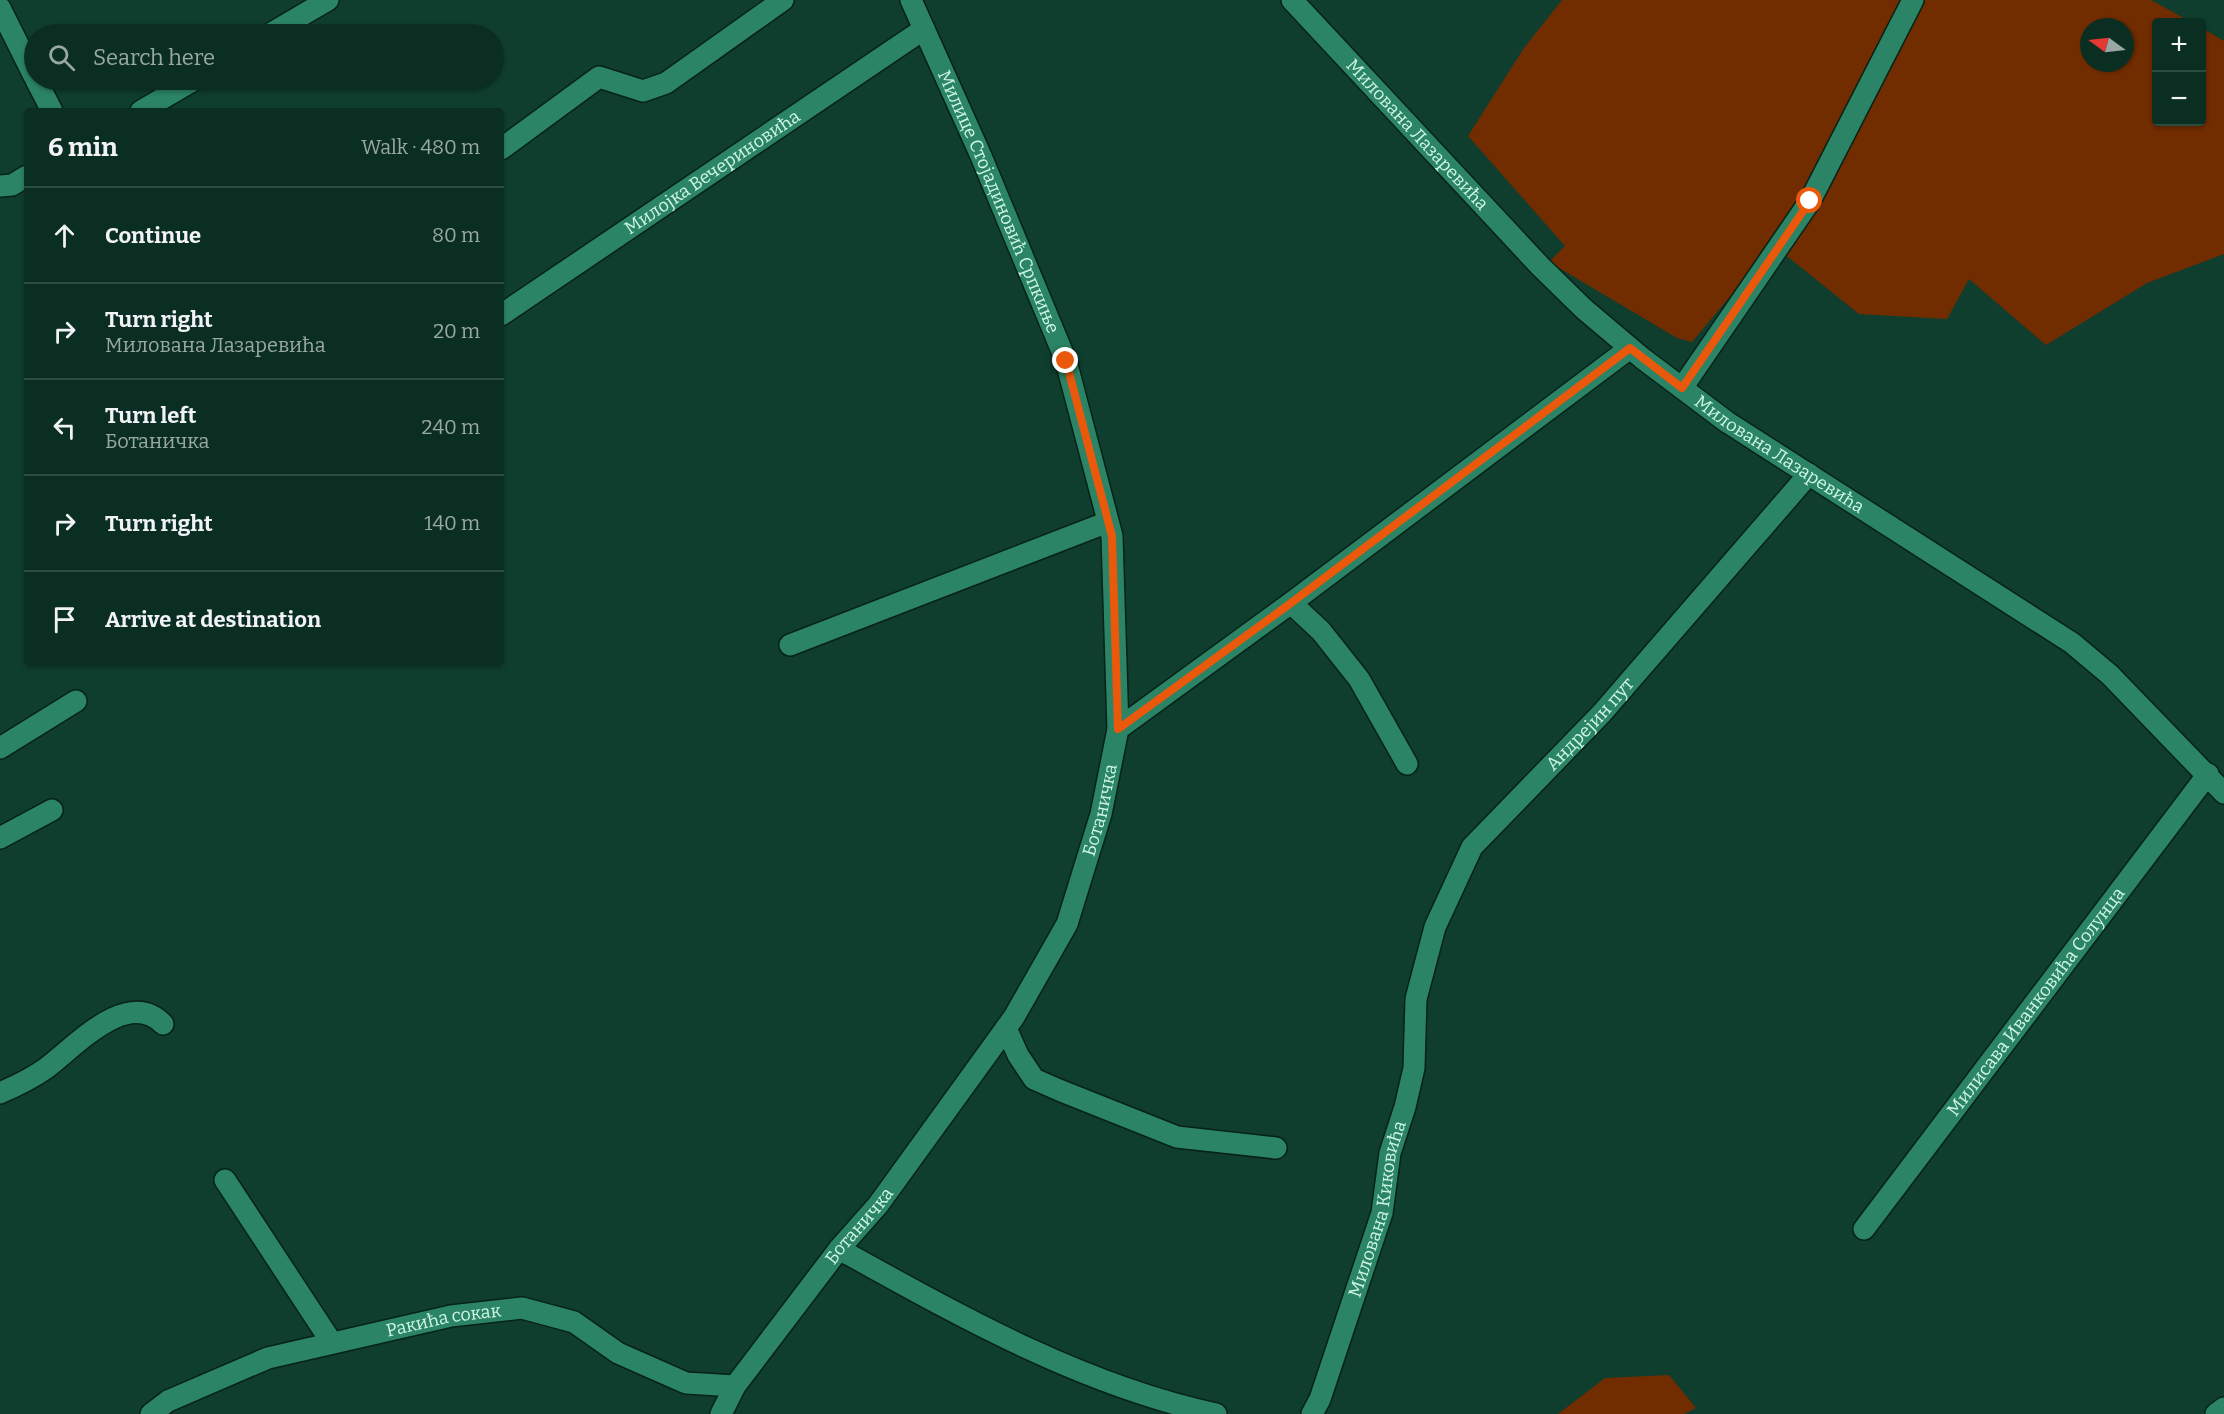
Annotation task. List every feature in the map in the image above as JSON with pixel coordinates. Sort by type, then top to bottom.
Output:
[{"type":"street","points":[[287,24],[328,0]]},
{"type":"street","points":[[504,147],[599,77],[643,91],[666,83],[783,0]]},
{"type":"street","name":"Милице Стојадиновић Српкиње","points":[[911,0],[981,156],[1066,361],[1112,536],[1118,729]]},
{"type":"street","name":"Милована Лазаревића","points":[[1292,0],[1540,266],[1584,309],[1630,348],[1726,422],[2072,643],[2110,675],[2224,793]]},
{"type":"street","points":[[1682,388],[1810,201],[1913,0]]},
{"type":"street","points":[[0,8],[24,56]]},
{"type":"street","name":"Милојка Вечериновића","points":[[504,313],[924,30]]},
{"type":"street","points":[[41,90],[50,108]]},
{"type":"street","points":[[146,108],[177,90]]},
{"type":"street","points":[[0,186],[12,185],[24,179]]},
{"type":"street","points":[[1118,729],[1291,603],[1630,348]]},
{"type":"street","name":"Андрејин пут","points":[[1416,999],[1435,927],[1472,847],[1602,713],[1809,474]]},
{"type":"street","points":[[790,645],[1108,522]]},
{"type":"street","points":[[1291,603],[1321,631],[1359,679],[1407,764]]},
{"type":"street","points":[[0,748],[76,701]]},
{"type":"street","name":"Ботаничка","points":[[721,1414],[735,1386],[839,1249],[878,1205],[1006,1028],[1067,924],[1101,814],[1118,729]]},
{"type":"street","name":"Милисава Иванковића Солунца","points":[[1864,1229],[2208,774]]},
{"type":"street","points":[[0,838],[52,810]]},
{"type":"street","name":"Милована Киковића","points":[[1312,1414],[1320,1399],[1382,1213],[1390,1153],[1405,1107],[1414,1068],[1416,999]]},
{"type":"street","points":[[0,1093],[32,1077],[116,1016],[141,1012],[152,1015],[163,1024]]},
{"type":"street","points":[[1006,1028],[1018,1055],[1034,1079],[1177,1137],[1276,1148]]},
{"type":"street","points":[[225,1180],[332,1343]]},
{"type":"street","points":[[839,1249],[912,1289],[1068,1367],[1129,1392],[1216,1414]]},
{"type":"street","name":"Ракића сокак","points":[[151,1414],[168,1401],[268,1358],[451,1316],[522,1308],[574,1323],[618,1353],[686,1383],[735,1386]]},
{"type":"street","points":[[2216,1414],[2224,1407]]},
{"type":"shaded area","points":[[1562,0],[2151,0],[2184,18],[2152,18],[2152,126],[2206,126],[2206,30],[2224,41],[2224,254],[2147,283],[2046,345],[1969,279],[1947,319],[1859,314],[1773,245],[1692,342],[1677,338],[1549,262],[1565,246],[1468,136],[1524,48]]},
{"type":"shaded area","points":[[1669,1375],[1696,1408],[1684,1414],[1558,1414],[1605,1378]]},
{"type":"route","points":[[1066,361],[1112,536],[1118,729],[1291,603],[1630,348],[1682,388],[1810,201]]}]
